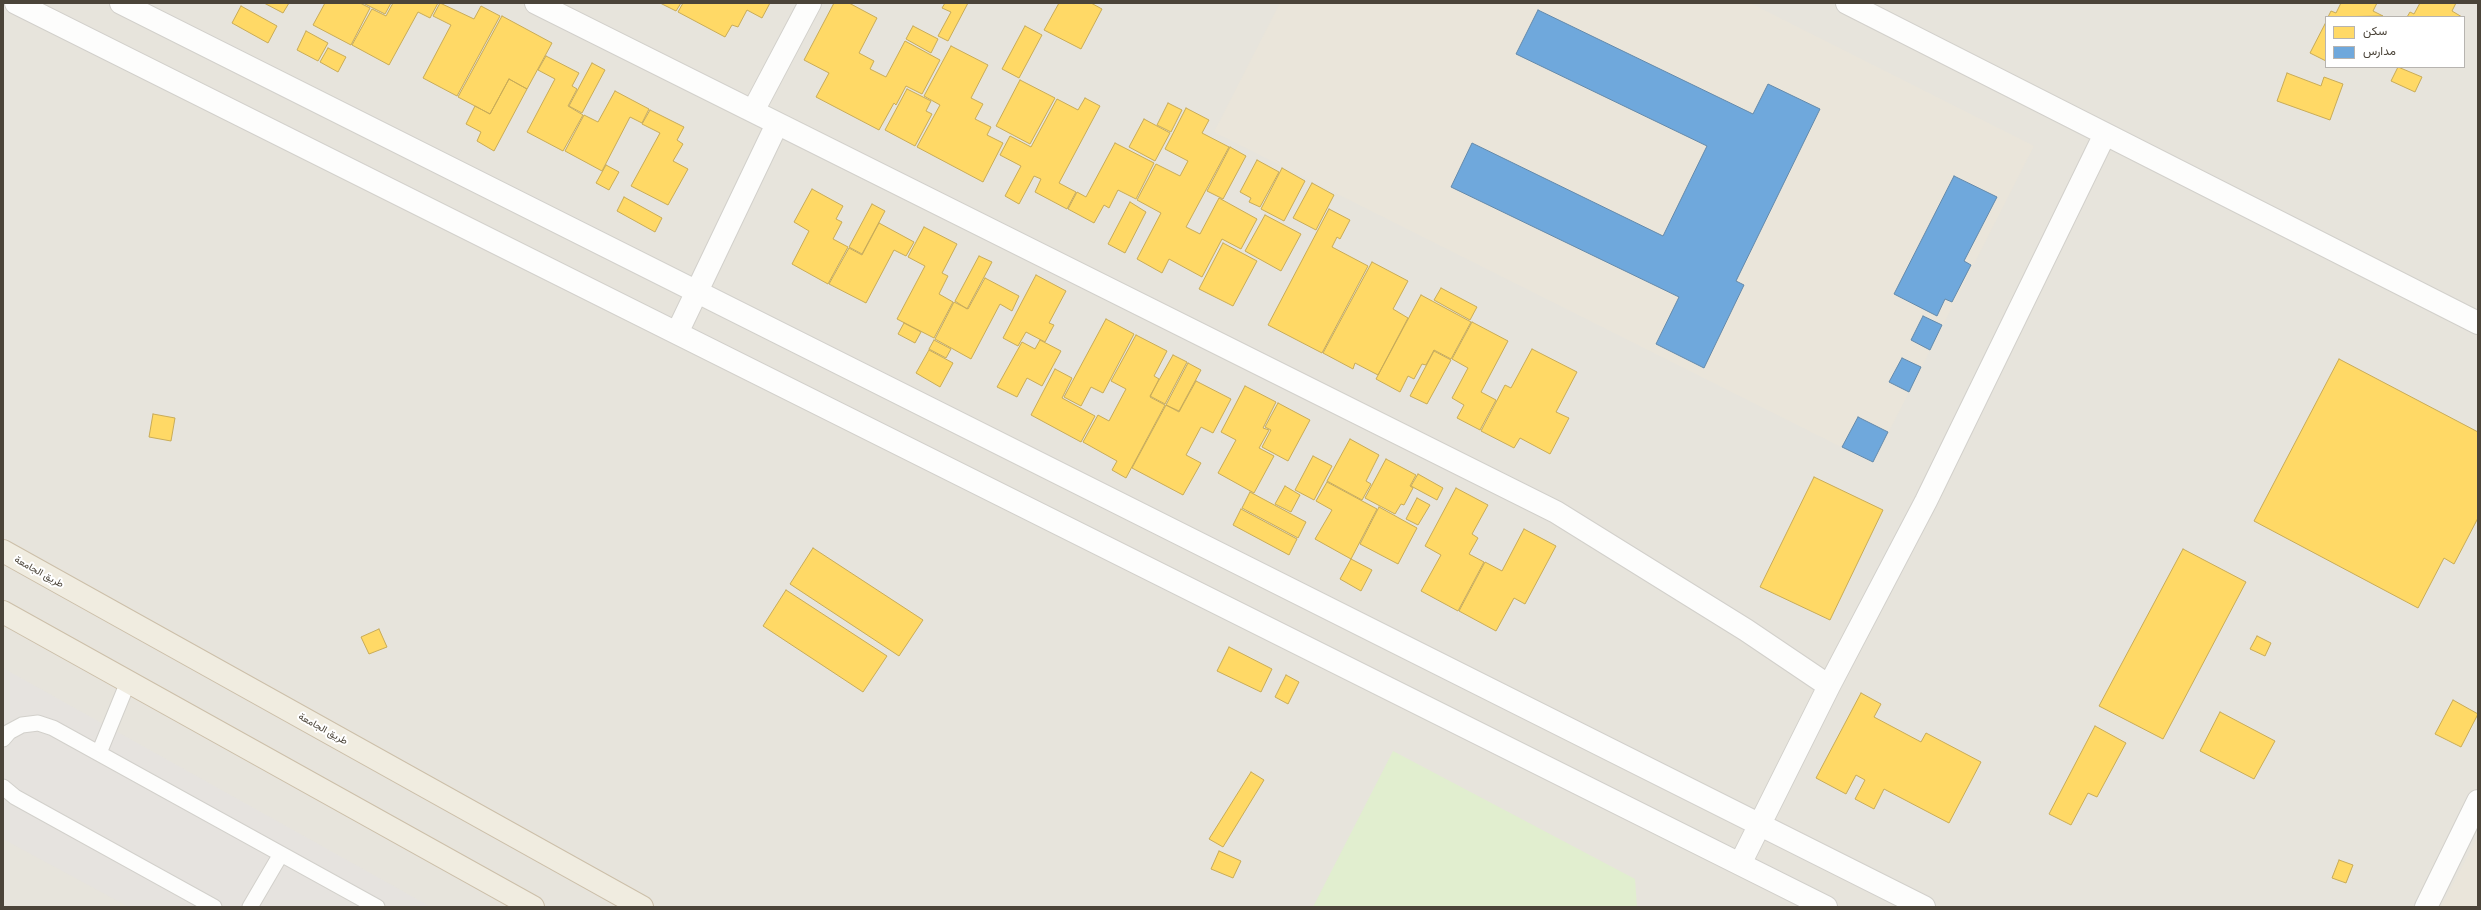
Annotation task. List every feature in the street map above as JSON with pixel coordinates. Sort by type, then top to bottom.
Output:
[{"type":"highway","name":"طريق الجامعة","points":[[3,551],[642,907]]},
{"type":"highway","points":[[3,612],[533,907]]},
{"type":"street","points":[[16,3],[1826,907]]},
{"type":"street","points":[[121,3],[696,293],[1924,907]]},
{"type":"street","points":[[536,3],[1556,512],[1746,630],[1830,686]]},
{"type":"street","points":[[753,111],[810,3]]},
{"type":"street","points":[[1847,3],[2478,323]]},
{"type":"street","points":[[677,333],[777,124]]},
{"type":"street","points":[[1740,864],[1926,501],[2106,134]]},
{"type":"street","points":[[2426,907],[2478,801]]},
{"type":"lane","points":[[99,753],[128,682]]},
{"type":"lane","points":[[3,739],[9,732],[22,725],[38,723],[53,728],[377,907]]},
{"type":"lane","points":[[3,787],[15,797],[214,907]]},
{"type":"lane","points":[[250,907],[281,854]]},
{"type":"shaded area","points":[[3,3],[2478,3],[2478,907],[3,907]]},
{"type":"shaded area","points":[[1280,3],[1750,3],[2034,146],[1873,463],[1214,132]]},
{"type":"shaded area","points":[[3,668],[431,907],[129,907],[3,839]]},
{"type":"shaded area","points":[[2478,836],[2478,907],[2441,907]]},
{"type":"green space","points":[[1393,751],[1635,879],[1637,907],[1313,907]]},
{"type":"building: سكن","points":[[264,3],[289,3],[283,13]]},
{"type":"building: سكن","points":[[325,3],[360,3],[370,8],[351,45],[313,25]]},
{"type":"building: سكن","points":[[363,3],[391,3],[385,14]]},
{"type":"building: سكن","points":[[393,3],[438,3],[430,18],[418,12],[389,65],[352,45],[372,9],[386,16]]},
{"type":"building: سكن","points":[[440,3],[474,19],[481,6],[500,16],[457,96],[423,78],[451,25],[433,16]]},
{"type":"building: سكن","points":[[660,3],[681,3],[676,11]]},
{"type":"building: سكن","points":[[683,3],[770,3],[762,18],[747,10],[738,27],[732,25],[725,37],[678,12]]},
{"type":"building: سكن","points":[[834,3],[849,3],[877,18],[859,53],[874,61],[870,69],[886,77],[905,41],[940,60],[922,94],[906,86],[896,105],[894,103],[879,130],[816,97],[829,73],[804,60]]},
{"type":"building: سكن","points":[[945,3],[968,3],[948,41],[938,36],[951,12],[942,8]]},
{"type":"building: سكن","points":[[1059,3],[1091,3],[1102,9],[1081,49],[1044,30]]},
{"type":"building: سكن","points":[[2341,3],[2377,3],[2373,11],[2383,16],[2328,16],[2331,11],[2336,13]]},
{"type":"building: سكن","points":[[2420,3],[2456,3],[2452,11],[2460,16],[2408,16],[2410,12],[2414,14]]},
{"type":"building: سكن","points":[[241,6],[277,26],[268,43],[232,23]]},
{"type":"building: سكن","points":[[502,16],[552,43],[527,89],[509,79],[490,114],[458,97]]},
{"type":"building: سكن","points":[[2325,24],[2325,60],[2310,53]]},
{"type":"building: سكن","points":[[913,26],[938,39],[931,53],[906,39]]},
{"type":"building: سكن","points":[[1025,26],[1042,35],[1019,78],[1002,69]]},
{"type":"building: سكن","points":[[306,31],[328,43],[318,61],[297,50]]},
{"type":"building: سكن","points":[[951,46],[988,65],[971,98],[983,104],[975,119],[991,127],[987,135],[1003,143],[983,182],[917,147],[940,105],[924,96]]},
{"type":"building: سكن","points":[[328,48],[346,57],[338,72],[320,62]]},
{"type":"building: سكن","points":[[546,56],[579,73],[572,86],[577,89],[568,106],[583,115],[563,151],[527,132],[555,79],[538,70]]},
{"type":"building: سكن","points":[[592,63],[605,70],[582,113],[569,106]]},
{"type":"building: سكن","points":[[2398,68],[2422,77],[2415,92],[2391,81]]},
{"type":"building: سكن","points":[[2287,73],[2321,86],[2324,77],[2343,84],[2330,120],[2277,101]]},
{"type":"building: سكن","points":[[509,79],[527,89],[494,151],[477,141],[481,132],[466,124],[475,106],[490,114]]},
{"type":"building: سكن","points":[[1020,80],[1055,98],[1030,144],[996,126]]},
{"type":"building: سكن","points":[[907,89],[931,101],[926,111],[932,114],[915,146],[885,130]]},
{"type":"building: سكن","points":[[615,91],[649,109],[642,123],[630,117],[602,171],[565,151],[584,115],[598,122]]},
{"type":"building: سكن","points":[[1085,98],[1100,106],[1059,183],[1076,192],[1067,209],[1035,192],[1041,179],[1034,176],[1019,204],[1005,196],[1021,166],[1000,155],[1010,136],[1031,147],[1057,99],[1078,110]]},
{"type":"building: سكن","points":[[1168,103],[1182,110],[1171,132],[1157,125]]},
{"type":"building: سكن","points":[[1186,108],[1209,120],[1202,133],[1229,147],[1186,227],[1200,234],[1219,198],[1257,219],[1241,249],[1222,239],[1202,277],[1169,259],[1162,273],[1137,259],[1161,213],[1137,200],[1156,164],[1180,176],[1188,161],[1165,149]]},
{"type":"building: سكن","points":[[650,110],[684,127],[677,140],[683,144],[673,161],[688,169],[668,205],[631,186],[660,133],[642,124]]},
{"type":"building: سكن","points":[[1144,119],[1170,133],[1155,161],[1129,147]]},
{"type":"building: سكن","points":[[1115,143],[1154,163],[1136,199],[1118,190],[1109,208],[1104,205],[1094,223],[1068,209],[1077,192],[1086,197]]},
{"type":"building: سكن","points":[[1230,147],[1246,156],[1223,199],[1207,191]]},
{"type":"building: سكن","points":[[1257,160],[1279,172],[1260,207],[1249,202],[1251,198],[1240,192]]},
{"type":"building: سكن","points":[[606,165],[619,172],[609,190],[596,183]]},
{"type":"building: سكن","points":[[1282,168],[1305,181],[1284,221],[1261,209]]},
{"type":"building: سكن","points":[[1312,183],[1334,195],[1316,230],[1293,218]]},
{"type":"building: سكن","points":[[812,189],[843,206],[836,219],[842,222],[833,239],[848,247],[828,284],[792,264],[809,231],[794,222]]},
{"type":"building: سكن","points":[[624,197],[662,218],[655,232],[617,211]]},
{"type":"building: سكن","points":[[1130,202],[1146,212],[1125,253],[1108,244]]},
{"type":"building: سكن","points":[[872,204],[885,211],[862,254],[849,247]]},
{"type":"building: سكن","points":[[1329,209],[1350,220],[1340,239],[1337,237],[1332,247],[1368,266],[1322,353],[1268,325]]},
{"type":"building: سكن","points":[[1265,215],[1301,234],[1281,271],[1245,251]]},
{"type":"building: سكن","points":[[879,223],[914,242],[906,256],[894,250],[866,303],[829,284],[849,248],[862,255]]},
{"type":"building: سكن","points":[[924,227],[957,244],[942,273],[948,276],[939,294],[953,302],[934,338],[897,319],[925,266],[908,257]]},
{"type":"building: سكن","points":[[1223,243],[1257,261],[1233,306],[1199,289]]},
{"type":"building: سكن","points":[[979,256],[992,262],[967,309],[955,301]]},
{"type":"building: سكن","points":[[1372,262],[1408,281],[1393,309],[1408,318],[1378,375],[1355,363],[1353,369],[1323,353]]},
{"type":"building: سكن","points":[[1036,275],[1066,291],[1049,323],[1054,325],[1045,342],[1026,332],[1018,346],[1003,338]]},
{"type":"building: سكن","points":[[985,278],[1019,296],[1012,311],[1000,304],[971,359],[935,339],[954,302],[968,309]]},
{"type":"building: سكن","points":[[1441,288],[1477,307],[1470,320],[1434,300]]},
{"type":"building: سكن","points":[[1421,295],[1471,322],[1451,359],[1434,350],[1426,365],[1422,364],[1414,379],[1408,376],[1400,392],[1376,379]]},
{"type":"building: سكن","points":[[1106,319],[1134,334],[1103,393],[1091,387],[1081,406],[1064,397]]},
{"type":"building: سكن","points":[[1472,322],[1508,341],[1481,392],[1496,400],[1480,430],[1457,418],[1464,405],[1452,398],[1468,368],[1452,359]]},
{"type":"building: سكن","points":[[904,323],[921,332],[915,343],[898,334]]},
{"type":"building: سكن","points":[[1136,335],[1167,351],[1154,376],[1159,379],[1150,397],[1165,405],[1126,478],[1112,470],[1117,461],[1083,442],[1098,415],[1109,421],[1126,389],[1111,381]]},
{"type":"building: سكن","points":[[934,340],[951,349],[946,358],[929,349]]},
{"type":"building: سكن","points":[[1040,340],[1061,351],[1042,386],[1027,378],[1017,397],[997,387],[1022,342],[1035,349]]},
{"type":"building: سكن","points":[[1532,349],[1577,372],[1556,412],[1569,418],[1550,454],[1520,438],[1514,448],[1481,431],[1505,385],[1511,388]]},
{"type":"building: سكن","points":[[929,350],[953,363],[940,387],[916,373]]},
{"type":"building: سكن","points":[[1434,351],[1451,360],[1427,404],[1410,396]]},
{"type":"building: سكن","points":[[1173,355],[1187,362],[1165,404],[1150,396]]},
{"type":"building: سكن","points":[[2339,359],[2478,432],[2478,518],[2454,564],[2444,558],[2418,608],[2254,521]]},
{"type":"building: سكن","points":[[1188,363],[1201,370],[1179,411],[1166,405]]},
{"type":"building: سكن","points":[[1055,369],[1072,378],[1062,398],[1095,416],[1081,442],[1031,415]]},
{"type":"building: سكن","points":[[1196,381],[1231,399],[1213,433],[1201,427],[1186,455],[1201,463],[1183,495],[1132,468],[1166,405],[1179,412]]},
{"type":"building: سكن","points":[[1245,386],[1276,402],[1263,428],[1269,430],[1259,448],[1274,456],[1254,493],[1218,473],[1236,440],[1221,432]]},
{"type":"building: سكن","points":[[1278,403],[1310,420],[1288,461],[1262,447],[1271,430],[1265,427]]},
{"type":"building: سكن","points":[[153,414],[175,418],[171,441],[149,437]]},
{"type":"building: سكن","points":[[1350,439],[1379,455],[1366,481],[1371,484],[1362,500],[1327,481]]},
{"type":"building: سكن","points":[[1313,456],[1332,466],[1314,500],[1295,490]]},
{"type":"building: سكن","points":[[1386,459],[1416,475],[1410,486],[1413,488],[1404,505],[1401,504],[1395,514],[1365,498]]},
{"type":"building: سكن","points":[[1418,474],[1443,488],[1437,500],[1411,486]]},
{"type":"building: سكن","points":[[1814,477],[1883,510],[1830,620],[1760,587]]},
{"type":"building: سكن","points":[[1327,482],[1377,509],[1351,559],[1315,539],[1332,510],[1316,501]]},
{"type":"building: سكن","points":[[1285,486],[1300,495],[1291,512],[1275,504]]},
{"type":"building: سكن","points":[[1456,488],[1488,505],[1472,534],[1478,538],[1469,554],[1484,562],[1458,611],[1421,591],[1441,555],[1425,546]]},
{"type":"building: سكن","points":[[1250,492],[1306,522],[1298,538],[1242,508]]},
{"type":"building: سكن","points":[[1417,498],[1430,505],[1418,525],[1406,519]]},
{"type":"building: سكن","points":[[1379,507],[1417,528],[1398,564],[1360,544]]},
{"type":"building: سكن","points":[[1241,509],[1297,539],[1289,555],[1233,525]]},
{"type":"building: سكن","points":[[1524,529],[1556,546],[1525,604],[1514,598],[1496,631],[1459,611],[1485,562],[1502,571]]},
{"type":"building: سكن","points":[[813,548],[923,620],[899,656],[790,584]]},
{"type":"building: سكن","points":[[2183,549],[2246,582],[2163,739],[2099,706]]},
{"type":"building: سكن","points":[[1351,559],[1372,570],[1361,591],[1340,579]]},
{"type":"building: سكن","points":[[786,590],[887,656],[863,692],[763,626]]},
{"type":"building: سكن","points":[[379,629],[387,647],[369,654],[361,637]]},
{"type":"building: سكن","points":[[2257,636],[2271,643],[2265,656],[2250,649]]},
{"type":"building: سكن","points":[[1229,647],[1272,669],[1261,692],[1217,671]]},
{"type":"building: سكن","points":[[1286,675],[1299,682],[1288,704],[1275,697]]},
{"type":"building: سكن","points":[[1861,693],[1881,704],[1874,717],[1921,742],[1926,733],[1981,762],[1949,823],[1884,789],[1874,809],[1855,799],[1865,780],[1856,775],[1846,794],[1816,778]]},
{"type":"building: سكن","points":[[2453,700],[2478,714],[2461,747],[2435,734]]},
{"type":"building: سكن","points":[[2220,712],[2275,741],[2254,779],[2200,751]]},
{"type":"building: سكن","points":[[2095,726],[2126,743],[2097,797],[2088,793],[2071,825],[2049,814]]},
{"type":"building: سكن","points":[[1251,772],[1264,780],[1223,847],[1209,839]]},
{"type":"building: سكن","points":[[1219,851],[1241,861],[1233,878],[1211,869]]},
{"type":"building: سكن","points":[[2339,860],[2353,865],[2346,883],[2332,878]]},
{"type":"building: مدارس","points":[[1538,10],[1753,114],[1768,84],[1820,109],[1736,281],[1744,285],[1704,368],[1656,344],[1679,297],[1451,187],[1472,143],[1663,236],[1707,146],[1516,54]]},
{"type":"building: مدارس","points":[[1954,176],[1997,197],[1964,261],[1971,265],[1952,302],[1945,299],[1937,316],[1894,294]]},
{"type":"building: مدارس","points":[[1923,316],[1942,325],[1930,350],[1911,340]]},
{"type":"building: مدارس","points":[[1902,358],[1921,367],[1909,392],[1889,382]]},
{"type":"building: مدارس","points":[[1858,417],[1888,432],[1873,462],[1842,447]]}]
